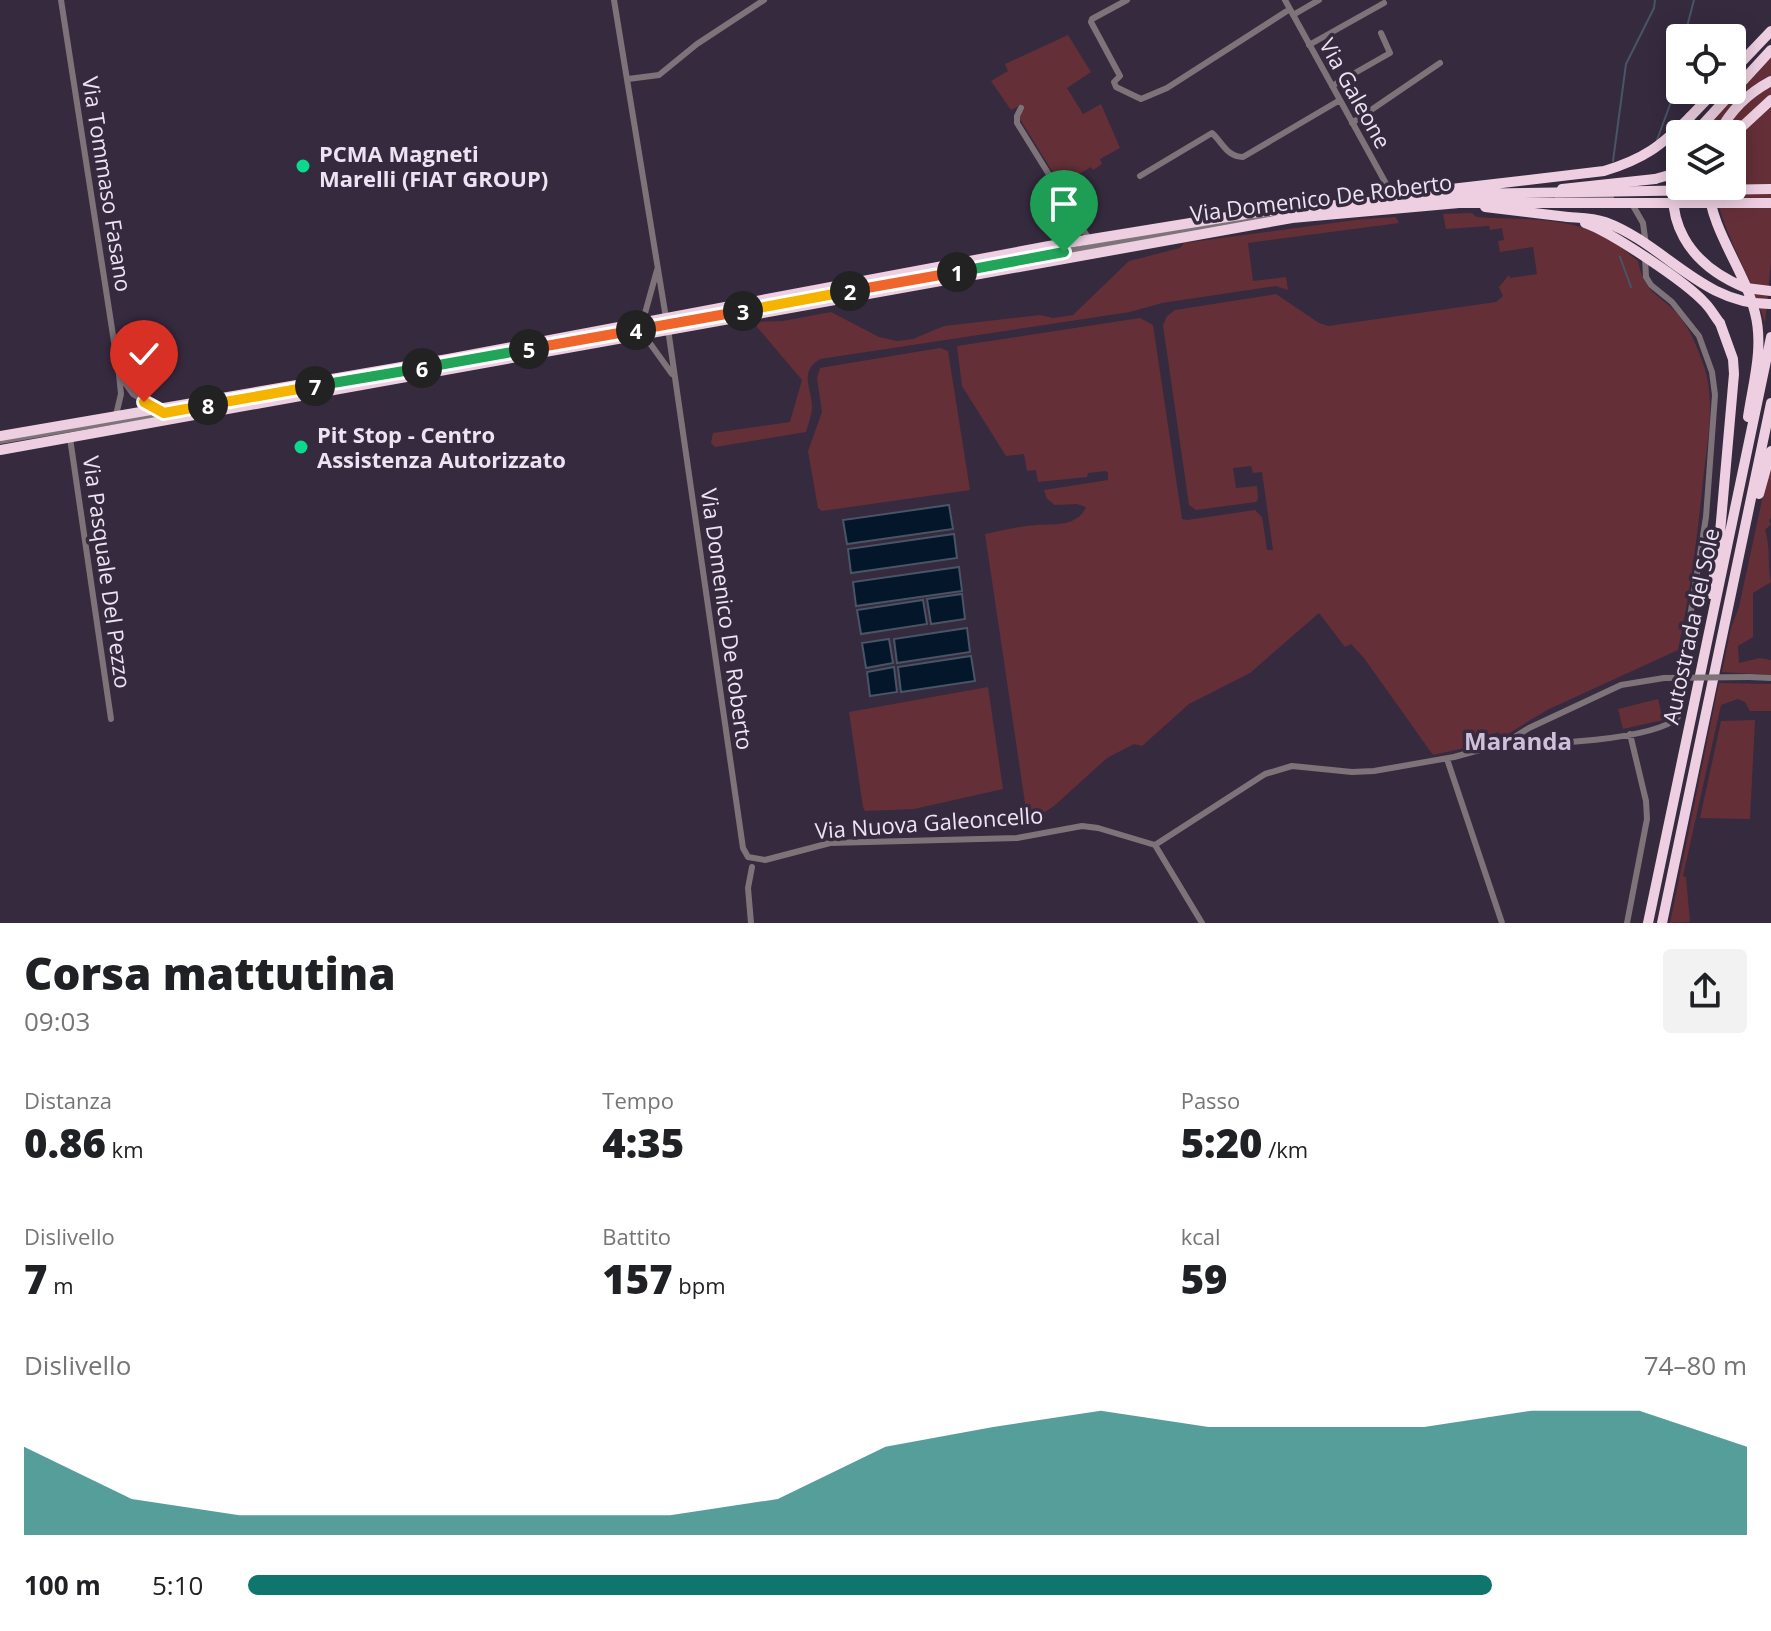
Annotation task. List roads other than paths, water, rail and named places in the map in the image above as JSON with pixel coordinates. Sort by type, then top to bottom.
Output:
[{"type":"highway","points":[[1746,57],[1771,31]]},
{"type":"highway","points":[[1707,120],[1771,50]]},
{"type":"highway","points":[[1726,120],[1742,100],[1771,81]]},
{"type":"highway","points":[[1746,123],[1771,100]]},
{"type":"highway","points":[[0,439],[1049,246],[1258,212],[1604,171],[1647,155],[1664,144],[1703,104]]},
{"type":"highway","points":[[1543,192],[1666,176]]},
{"type":"highway","points":[[1377,200],[1543,192],[1771,189]]},
{"type":"highway","points":[[1674,200],[1680,230],[1698,258],[1713,273],[1746,288],[1771,291]]},
{"type":"highway","points":[[1711,200],[1718,230],[1748,290],[1759,332],[1744,471]]},
{"type":"highway","points":[[1459,203],[1602,221],[1628,232],[1700,284],[1719,294],[1750,303],[1771,304]]},
{"type":"highway","points":[[0,450],[1292,218],[1459,203],[1771,203]]},
{"type":"highway","points":[[1568,217],[1610,234],[1704,302],[1720,323],[1733,359],[1719,544],[1695,696]]},
{"type":"highway","name":"Autostrada del Sole","points":[[1648,923],[1771,337]]},
{"type":"highway","name":"Autostrada del Sole","points":[[1662,923],[1771,403]]},
{"type":"highway","points":[[1737,569],[1771,451]]},
{"type":"street","name":"Via Tommaso Fasano","points":[[61,0],[119,374],[119,409],[113,422]]},
{"type":"street","name":"Via Domenico De Roberto","points":[[614,0],[667,325],[743,848],[752,863]]},
{"type":"street","points":[[628,79],[659,75],[697,44],[764,0]]},
{"type":"street","points":[[1127,0],[1091,22],[1119,73],[1114,82],[1116,87],[1141,99],[1167,88],[1291,12],[1319,0]]},
{"type":"street","name":"Via Galeone","points":[[1285,0],[1396,203]]},
{"type":"street","points":[[1309,45],[1384,3]]},
{"type":"street","points":[[1332,86],[1390,53],[1381,33]]},
{"type":"street","points":[[1352,123],[1440,63]]},
{"type":"street","points":[[1140,176],[1212,133],[1229,154],[1243,157],[1340,100]]},
{"type":"street","points":[[1021,108],[1017,123],[1094,247]]},
{"type":"street","name":"Via Domenico De Roberto","points":[[0,439],[69,430],[1259,218],[1396,203],[1527,197],[1619,198],[1630,202],[1643,223],[1646,277],[1688,319],[1706,352],[1715,395],[1706,517],[1684,655],[1679,713],[1670,724],[1630,734]]},
{"type":"street","name":"Via Domenico De Roberto","points":[[658,266],[643,313],[642,329],[650,346],[675,380]]},
{"type":"street","points":[[119,374],[133,394],[164,413]]},
{"type":"street","name":"Via Pasquale Del Pezzo","points":[[69,430],[111,719]]},
{"type":"street","points":[[1505,743],[1529,728],[1621,685],[1664,678],[1771,678]]},
{"type":"street","points":[[1202,923],[1155,845],[1265,774],[1292,766],[1374,771],[1447,759],[1505,743],[1559,744],[1630,734],[1646,801],[1647,819],[1627,923]]},
{"type":"street","points":[[1447,759],[1502,923]]},
{"type":"street","name":"Via Nuova Galeoncello","points":[[752,863],[830,843],[1017,838],[1082,826],[1155,845]]},
{"type":"street","points":[[751,923],[748,888],[752,863]]},
{"type":"water","points":[[949,505],[953,529],[847,544],[843,520]]},
{"type":"water","points":[[954,534],[957,558],[851,573],[848,549]]},
{"type":"water","points":[[959,567],[962,591],[856,606],[853,582]]},
{"type":"water","points":[[962,594],[965,619],[931,624],[927,599]]},
{"type":"water","points":[[923,600],[927,624],[861,634],[857,610]]},
{"type":"water","points":[[967,628],[970,652],[897,663],[894,639]]},
{"type":"water","points":[[889,639],[893,663],[866,668],[862,643]]},
{"type":"water","points":[[971,656],[975,681],[901,692],[898,667]]},
{"type":"water","points":[[894,667],[897,692],[870,696],[867,672]]},
{"type":"waterway","points":[[1613,161],[1626,64],[1655,0]]},
{"type":"waterway","points":[[1688,24],[1694,0]]},
{"type":"waterway","points":[[1657,140],[1670,104]]},
{"type":"waterway","points":[[1620,257],[1631,287]]},
{"type":"place","name":"PCMA Magneti Marelli (FIAT GROUP)","points":[[303,166]]},
{"type":"place","name":"Pit Stop - Centro Assistenza Autorizzato","points":[[301,447]]},
{"type":"district","name":"Maranda","points":[[1518,740]]}]
